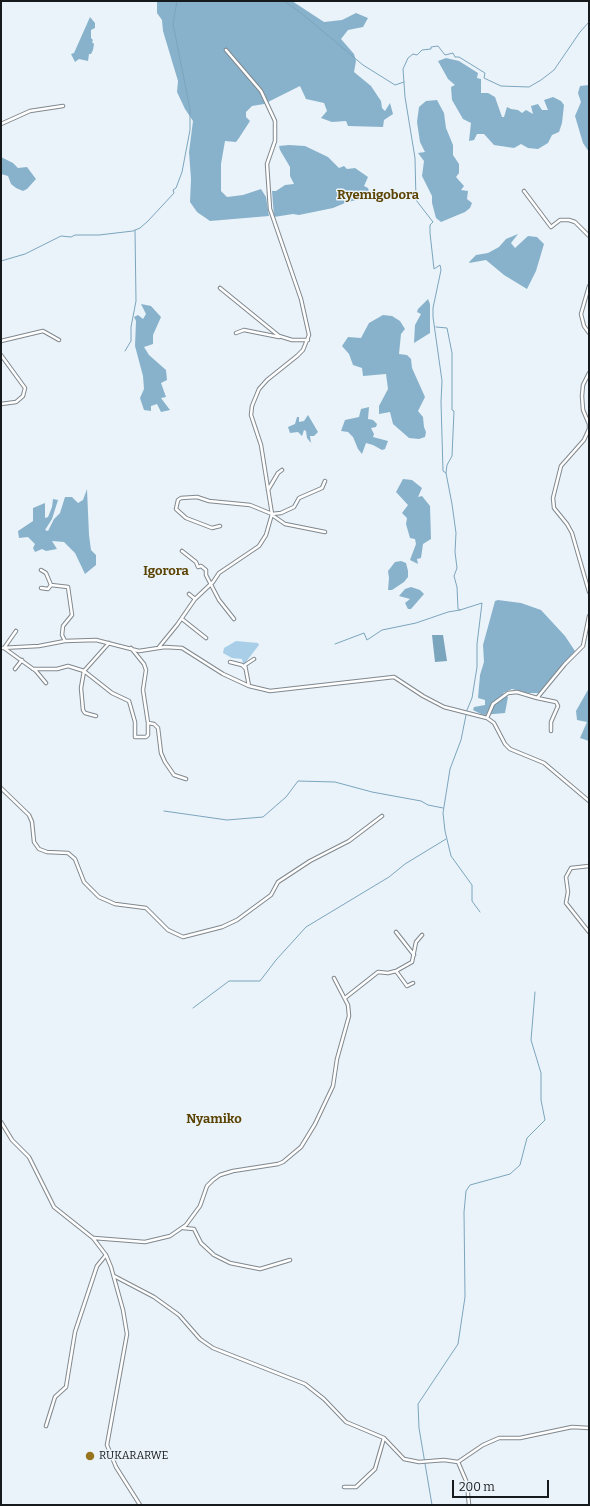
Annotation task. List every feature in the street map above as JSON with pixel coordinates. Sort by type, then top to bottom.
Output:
[{"type":"street","points":[[159,647],[182,619],[195,599],[211,584],[223,569],[259,546],[266,535],[272,514],[261,445],[252,415],[252,406],[259,389],[267,380],[297,356],[308,340],[308,324],[301,299],[270,209],[267,164],[275,141],[275,121],[261,91],[226,50]]},
{"type":"street","points":[[1,124],[30,111],[63,106]]},
{"type":"street","points":[[524,191],[551,227],[560,220],[569,220],[589,236]]},
{"type":"street","points":[[589,286],[581,314],[584,326],[589,333]]},
{"type":"street","points":[[220,288],[282,337]]},
{"type":"street","points":[[236,333],[244,330],[292,340],[308,340]]},
{"type":"street","points":[[1,341],[43,331],[59,340]]},
{"type":"street","points":[[1,355],[25,388],[24,396],[16,402],[1,404]]},
{"type":"street","points":[[589,373],[583,385],[582,396],[583,410],[589,424],[589,429],[584,440],[561,466],[553,498],[554,508],[567,524],[572,533],[589,592]]},
{"type":"street","points":[[268,491],[278,473],[282,470]]},
{"type":"street","points":[[272,514],[281,513],[294,507],[300,498],[322,488],[325,481]]},
{"type":"street","points":[[220,526],[212,528],[186,518],[176,509],[178,500],[187,497],[197,497],[209,501],[250,505],[272,514],[285,524],[325,532]]},
{"type":"street","points":[[182,551],[196,562],[198,568],[201,566],[206,570],[219,600],[234,618]]},
{"type":"street","points":[[41,570],[46,573],[51,585]]},
{"type":"street","points":[[40,588],[48,589],[51,585]]},
{"type":"street","points":[[51,585],[68,587],[72,614],[63,626],[65,641]]},
{"type":"street","points":[[189,594],[195,599]]},
{"type":"street","points":[[538,698],[565,664],[583,646],[589,616]]},
{"type":"street","points":[[182,619],[206,638]]},
{"type":"street","points":[[3,648],[16,631]]},
{"type":"street","points":[[3,648],[39,646],[65,641],[96,640],[130,647],[139,651],[159,647],[182,648],[223,674],[259,690],[276,691],[394,677],[423,696],[444,707],[487,718],[494,723],[505,744],[510,749],[547,766],[589,801]]},
{"type":"street","points":[[96,716],[85,713],[83,710],[80,688],[84,671],[109,643]]},
{"type":"street","points":[[33,669],[57,669],[68,666],[84,671],[112,693],[129,701],[135,722],[135,737],[146,737],[148,735],[148,723],[143,698],[146,670],[144,664],[130,647]]},
{"type":"street","points":[[3,648],[22,660],[46,683]]},
{"type":"street","points":[[249,686],[245,665],[254,659]]},
{"type":"street","points":[[15,669],[22,660]]},
{"type":"street","points":[[230,662],[242,665],[245,668]]},
{"type":"street","points":[[487,718],[493,704],[508,693],[517,692],[556,702],[558,706],[550,722],[551,731]]},
{"type":"street","points":[[148,723],[154,724],[158,728],[161,753],[167,766],[174,775],[186,779]]},
{"type":"street","points":[[1,788],[29,815],[32,822],[34,842],[39,849],[47,852],[68,853],[75,859],[84,882],[99,897],[115,904],[146,908],[168,930],[183,937],[222,927],[237,920],[272,895],[278,882],[310,861],[349,841],[382,816]]},
{"type":"street","points":[[589,866],[571,868],[566,877],[568,892],[566,903],[589,932]]},
{"type":"street","points":[[396,932],[415,956]]},
{"type":"street","points":[[345,998],[378,972],[388,973],[396,971],[412,962],[415,956],[416,942],[422,935]]},
{"type":"street","points":[[396,971],[407,986],[413,983]]},
{"type":"street","points":[[93,1238],[145,1242],[164,1238],[183,1228],[200,1206],[207,1186],[220,1175],[233,1171],[278,1164],[283,1162],[303,1144],[334,1081],[338,1058],[350,1012],[345,998],[334,978]]},
{"type":"street","points":[[1,1122],[12,1140],[29,1157],[54,1207],[93,1238],[106,1255],[114,1276],[123,1310],[127,1334],[107,1445],[116,1467],[140,1505]]},
{"type":"street","points":[[183,1228],[194,1230],[201,1243],[209,1251],[230,1263],[260,1269],[290,1260]]},
{"type":"street","points":[[46,1426],[55,1396],[66,1387],[75,1332],[97,1266],[106,1255]]},
{"type":"street","points":[[114,1276],[154,1298],[179,1315],[200,1339],[213,1348],[305,1384],[324,1399],[346,1422],[384,1438],[404,1459],[419,1462],[444,1460],[458,1462],[483,1445],[499,1438],[520,1438],[572,1427],[589,1428]]},
{"type":"street","points":[[344,1487],[356,1487],[375,1469],[384,1438]]},
{"type":"street","points":[[458,1462],[467,1483],[469,1505]]},
{"type":"shaded area","points":[[157,1],[292,1],[324,22],[342,20],[356,13],[368,18],[363,27],[348,30],[341,39],[354,54],[356,61],[354,72],[371,86],[381,101],[382,108],[385,111],[390,103],[393,114],[384,120],[383,127],[348,126],[346,121],[332,122],[321,118],[327,111],[324,103],[306,99],[300,86],[264,104],[252,106],[246,112],[246,117],[250,121],[236,142],[225,141],[221,164],[221,191],[227,197],[243,195],[261,189],[266,197],[269,216],[210,221],[197,212],[190,202],[191,179],[189,152],[193,121],[185,109],[177,92],[178,81],[163,31],[162,20],[157,13]]},
{"type":"shaded area","points":[[90,17],[95,23],[95,28],[91,30],[91,38],[94,44],[93,50],[91,54],[89,54],[88,61],[79,59],[75,62],[71,54],[74,53]]},
{"type":"shaded area","points":[[446,58],[459,61],[478,73],[477,78],[481,79],[481,93],[488,93],[495,97],[502,117],[504,117],[507,107],[518,110],[522,113],[526,110],[533,114],[531,106],[538,104],[542,110],[548,110],[544,100],[553,97],[561,101],[564,105],[562,123],[559,132],[552,135],[548,143],[538,149],[528,148],[521,144],[514,148],[494,145],[484,134],[477,134],[474,140],[469,141],[471,123],[463,119],[452,100],[451,87],[455,85],[448,79],[438,61]]},
{"type":"shaded area","points":[[589,85],[589,152],[583,143],[575,116],[581,102],[578,93],[580,86]]},
{"type":"shaded area","points":[[437,100],[444,113],[446,128],[453,145],[453,155],[459,164],[459,173],[456,177],[464,186],[461,190],[468,191],[467,199],[472,203],[470,208],[465,212],[441,222],[436,218],[432,203],[432,196],[422,176],[424,161],[418,153],[425,152],[420,142],[417,122],[419,107],[426,101]]},
{"type":"shaded area","points":[[279,146],[305,146],[328,157],[339,168],[344,166],[347,169],[355,168],[368,177],[364,186],[368,188],[370,194],[363,198],[333,208],[299,215],[293,214],[274,217],[272,191],[276,191],[285,185],[294,184],[290,176],[290,167]]},
{"type":"shaded area","points":[[1,157],[13,163],[18,168],[27,167],[36,179],[27,189],[23,191],[16,188],[11,184],[8,176],[1,174]]},
{"type":"shaded area","points":[[518,234],[511,243],[515,248],[528,236],[537,237],[544,244],[536,271],[527,289],[504,275],[486,260],[469,263],[476,255],[488,253],[499,247],[506,239]]},
{"type":"shaded area","points":[[428,299],[430,304],[430,333],[414,343],[415,325],[421,314],[417,312]]},
{"type":"shaded area","points":[[141,304],[151,306],[161,317],[153,335],[153,344],[144,347],[149,355],[166,370],[167,380],[161,383],[166,397],[161,398],[170,410],[161,412],[157,404],[151,406],[151,411],[144,410],[140,398],[144,389],[143,376],[135,346],[136,321],[134,317],[138,315],[143,319],[146,314]]},
{"type":"shaded area","points":[[383,315],[392,316],[400,321],[405,329],[401,334],[399,354],[407,355],[411,359],[412,368],[425,397],[418,411],[423,417],[426,432],[425,437],[419,439],[409,438],[393,424],[390,412],[379,414],[379,406],[388,389],[386,374],[363,376],[362,368],[353,365],[349,354],[342,346],[348,337],[361,338],[369,323]]},
{"type":"shaded area","points":[[369,407],[368,419],[373,420],[377,424],[376,427],[371,428],[374,434],[373,437],[388,441],[385,449],[382,450],[366,443],[362,454],[353,437],[348,432],[341,431],[345,420],[359,417],[361,409]]},
{"type":"shaded area","points":[[308,415],[318,432],[314,436],[310,436],[311,443],[307,438],[306,431],[304,430],[302,436],[298,432],[290,433],[288,427],[295,424],[297,417],[299,417],[299,422],[304,421]]},
{"type":"shaded area","points":[[403,479],[412,480],[422,488],[418,497],[422,496],[430,506],[431,539],[423,544],[421,558],[417,559],[418,564],[410,560],[416,544],[415,539],[410,538],[406,524],[407,518],[402,513],[408,505],[396,492]]},
{"type":"shaded area","points":[[87,489],[89,535],[91,550],[96,555],[96,565],[85,574],[75,553],[64,542],[52,541],[57,549],[46,551],[42,549],[35,552],[33,548],[35,544],[28,537],[19,538],[18,531],[33,521],[33,508],[45,503],[45,518],[48,517],[53,499],[58,500],[52,519],[45,530],[48,531],[54,519],[60,513],[65,497],[72,497],[78,503],[83,500]]},
{"type":"shaded area","points":[[401,561],[406,563],[408,577],[404,582],[392,590],[388,590],[388,571],[395,562]]},
{"type":"shaded area","points":[[411,587],[420,590],[424,594],[411,609],[408,609],[405,603],[410,599],[399,596],[405,589]]},
{"type":"shaded area","points":[[498,600],[521,603],[541,610],[565,636],[575,651],[539,693],[528,693],[512,689],[503,693],[508,697],[505,713],[483,715],[473,710],[474,707],[485,705],[485,700],[478,698],[480,675],[484,662],[483,645],[495,601]]},
{"type":"shaded area","points":[[432,635],[443,635],[447,661],[435,662]]},
{"type":"shaded area","points":[[236,641],[258,643],[259,645],[245,663],[243,663],[242,659],[232,658],[223,653],[224,648]]},
{"type":"shaded area","points":[[589,688],[589,741],[580,738],[587,722],[577,720],[576,711]]},
{"type":"waterway","points":[[1,261],[25,254],[61,236],[71,237],[75,235],[99,235],[133,231],[140,228],[148,221],[174,193],[173,190],[176,188],[182,172],[190,130],[190,109],[173,24],[177,1]]},
{"type":"waterway","points":[[284,1],[301,13],[363,65],[395,85],[404,82]]},
{"type":"waterway","points":[[480,912],[472,901],[472,885],[451,856],[445,831],[443,813],[450,769],[461,740],[467,710],[472,698],[477,667],[477,644],[482,603],[460,610],[458,609],[457,587],[454,576],[457,568],[455,552],[456,533],[446,473],[443,471],[441,402],[442,381],[433,317],[433,308],[441,270],[440,265],[434,269],[430,233],[430,225],[433,222],[416,200],[415,158],[405,97],[403,69],[408,58],[413,54],[417,55],[422,50],[431,49],[431,47],[438,46],[445,55],[453,53],[455,57],[459,57],[485,73],[484,78],[501,86],[529,87],[554,70],[580,32],[589,22]]},
{"type":"waterway","points":[[125,351],[131,341],[131,327],[136,301],[135,230]]},
{"type":"waterway","points":[[436,327],[447,328],[452,353],[452,410],[454,411],[452,456],[447,465],[446,473]]},
{"type":"waterway","points":[[335,644],[364,633],[367,640],[382,630],[416,623],[448,612],[460,610]]},
{"type":"waterway","points":[[164,811],[227,820],[263,817],[286,797],[298,781],[335,782],[372,792],[421,801],[428,805],[443,808]]},
{"type":"waterway","points":[[193,1008],[229,981],[260,981],[276,960],[306,927],[389,877],[405,864],[446,839]]},
{"type":"waterway","points":[[432,1505],[419,1428],[418,1404],[458,1344],[465,1297],[464,1212],[466,1191],[470,1185],[510,1174],[520,1165],[527,1138],[545,1120],[541,1100],[541,1073],[531,1040],[535,992]]},
{"type":"place","name":"RUKARARWE","points":[[90,1456]]},
{"type":"district","name":"Ryemigobora","points":[[378,195]]},
{"type":"district","name":"Igorora","points":[[166,571]]},
{"type":"district","name":"Nyamiko","points":[[214,1119]]}]
